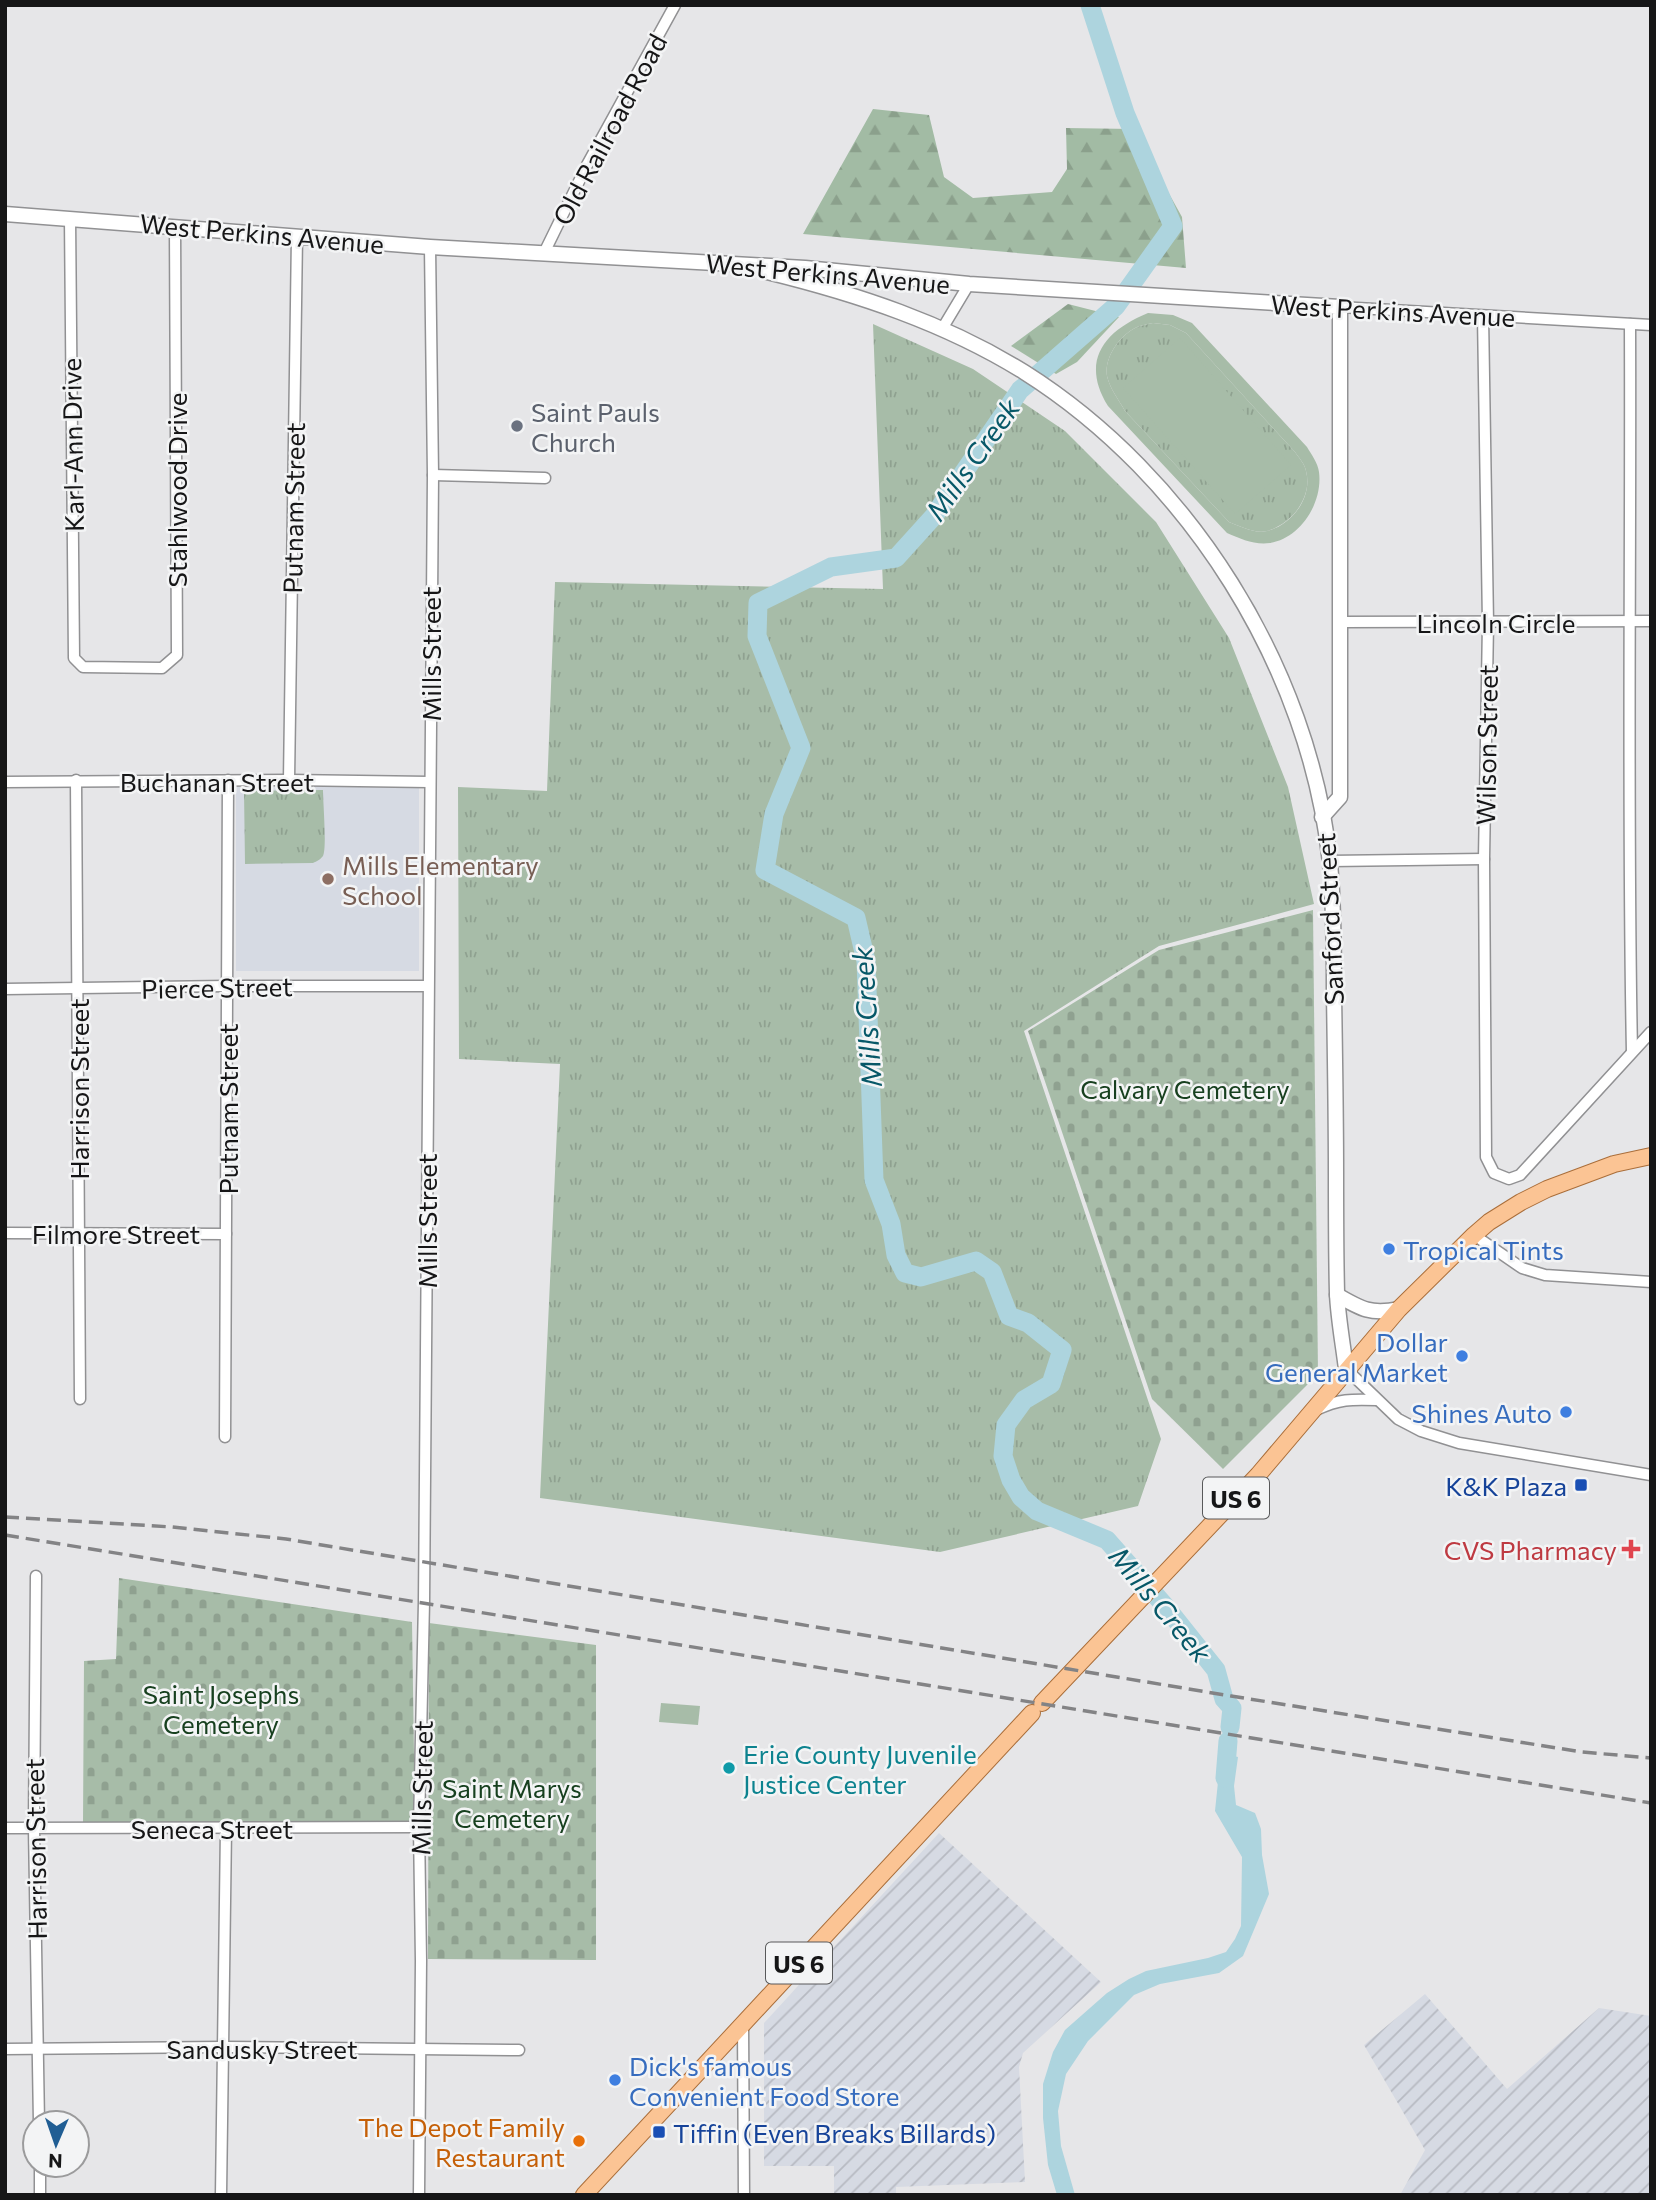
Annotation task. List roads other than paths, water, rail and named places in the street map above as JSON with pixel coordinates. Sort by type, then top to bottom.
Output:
[{"type":"main road","name":"West Perkins Avenue","points":[[5,214],[430,247],[805,268],[969,284],[1339,307]]},
{"type":"main road","points":[[731,264],[862,297],[942,329],[1022,371],[1101,430],[1153,479],[1179,509],[1219,565],[1266,647],[1308,753],[1322,817]]},
{"type":"main road","name":"Sanford Street","points":[[1339,307],[1340,797],[1322,817],[1329,861],[1334,981],[1337,1295],[1346,1369]]},
{"type":"main road","name":"US 6","points":[[584,2195],[1137,1600],[1258,1475],[1399,1309],[1474,1236],[1521,1202],[1547,1189],[1614,1164],[1651,1156]]},
{"type":"main road","points":[[1337,1295],[1371,1312],[1399,1309]]},
{"type":"street","name":"Old Railroad Road","points":[[544,253],[587,165],[675,5]]},
{"type":"street","name":"Karl-Ann Drive","points":[[70,218],[74,658],[83,667]]},
{"type":"street","name":"Stahlwood Drive","points":[[83,667],[162,668],[177,655],[175,226]]},
{"type":"street","name":"Putnam Street","points":[[289,780],[297,236]]},
{"type":"street","name":"Mills Street","points":[[419,2195],[419,1827],[424,1602],[433,475],[430,247]]},
{"type":"street","points":[[942,329],[969,284]]},
{"type":"street","name":"West Perkins Avenue","points":[[1339,307],[1651,325]]},
{"type":"street","name":"Wilson Street","points":[[1483,316],[1488,623],[1484,859],[1486,1157],[1494,1173],[1509,1179],[1520,1175],[1632,1052]]},
{"type":"street","points":[[1630,324],[1628,871],[1632,1052]]},
{"type":"street","points":[[433,475],[545,478]]},
{"type":"street","name":"Lincoln Circle","points":[[1341,622],[1651,621]]},
{"type":"street","name":"Harrison Street","points":[[76,780],[80,1399]]},
{"type":"street","name":"Putnam Street","points":[[225,1437],[228,780]]},
{"type":"street","name":"Buchanan Street","points":[[5,782],[429,782]]},
{"type":"street","points":[[1329,861],[1484,859]]},
{"type":"street","name":"Pierce Street","points":[[5,989],[428,986]]},
{"type":"street","points":[[1632,1052],[1651,1032]]},
{"type":"street","name":"Filmore Street","points":[[5,1233],[226,1234]]},
{"type":"street","points":[[1474,1236],[1522,1268],[1545,1275],[1651,1282]]},
{"type":"street","points":[[1346,1369],[1398,1419],[1421,1431],[1459,1443],[1651,1475]]},
{"type":"street","points":[[1307,1415],[1335,1401],[1377,1400]]},
{"type":"street","name":"Harrison Street","points":[[36,1576],[34,1828],[39,2109]]},
{"type":"street","name":"Seneca Street","points":[[5,1828],[419,1827]]},
{"type":"street","points":[[221,2195],[226,1828]]},
{"type":"street","points":[[743,2023],[744,2195]]},
{"type":"street","name":"Sandusky Street","points":[[5,2049],[223,2047],[519,2050]]},
{"type":"water","points":[[1221,1753],[1238,1757],[1234,1786],[1236,1805],[1255,1813],[1261,1829],[1262,1855],[1269,1894],[1243,1956],[1219,1973],[1160,1984],[1134,1995],[1088,2041],[1066,2074],[1058,2111],[1061,2146],[1075,2195],[1057,2195],[1048,2165],[1043,2084],[1053,2052],[1065,2030],[1107,1993],[1129,1979],[1146,1971],[1226,1952],[1241,1926],[1242,1857],[1215,1811]]},
{"type":"waterway","name":"Mills Creek","points":[[1090,5],[1125,113],[1173,226],[1116,306],[1020,390],[934,516],[896,558],[831,567],[758,603],[757,636],[801,748],[774,814],[765,870],[856,918],[866,961],[874,1180],[891,1224],[896,1255],[905,1273],[921,1277],[976,1261],[992,1272],[1009,1316],[1028,1323],[1062,1350],[1051,1384],[1024,1400],[1006,1425],[1003,1456],[1011,1480],[1021,1497],[1037,1511],[1107,1540],[1216,1670],[1224,1699],[1232,1708],[1230,1727]]},
{"type":"waterway","name":"Mills Creek","points":[[1225,1778],[1228,1741]]},
{"type":"railway","points":[[5,1517],[172,1527],[286,1539],[1231,1696],[1582,1752],[1651,1758]]},
{"type":"railway","points":[[5,1535],[1651,1803]]},
{"type":"place","name":"Saint Pauls Church","points":[[517,426]]},
{"type":"place","name":"Mills Elementary School","points":[[328,879]]},
{"type":"place","name":"Tropical Tints","points":[[1389,1249]]},
{"type":"place","name":"Dollar General Market","points":[[1462,1356]]},
{"type":"place","name":"Shines Auto","points":[[1566,1412]]},
{"type":"place","name":"K&K Plaza","points":[[1581,1485]]},
{"type":"place","name":"CVS Pharmacy","points":[[1631,1549]]},
{"type":"place","name":"Erie County Juvenile Justice Center","points":[[729,1768]]},
{"type":"place","name":"Dick's famous Convenient Food Store","points":[[615,2080]]},
{"type":"place","name":"Tiffin (Even Breaks Billards)","points":[[659,2132]]},
{"type":"place","name":"The Depot Family Restaurant","points":[[579,2141]]},
{"type":"park label","name":"Calvary Cemetery","points":[[1185,1088]]},
{"type":"park label","name":"Saint Josephs Cemetery","points":[[221,1708]]},
{"type":"park label","name":"Saint Marys Cemetery","points":[[512,1802]]}]
